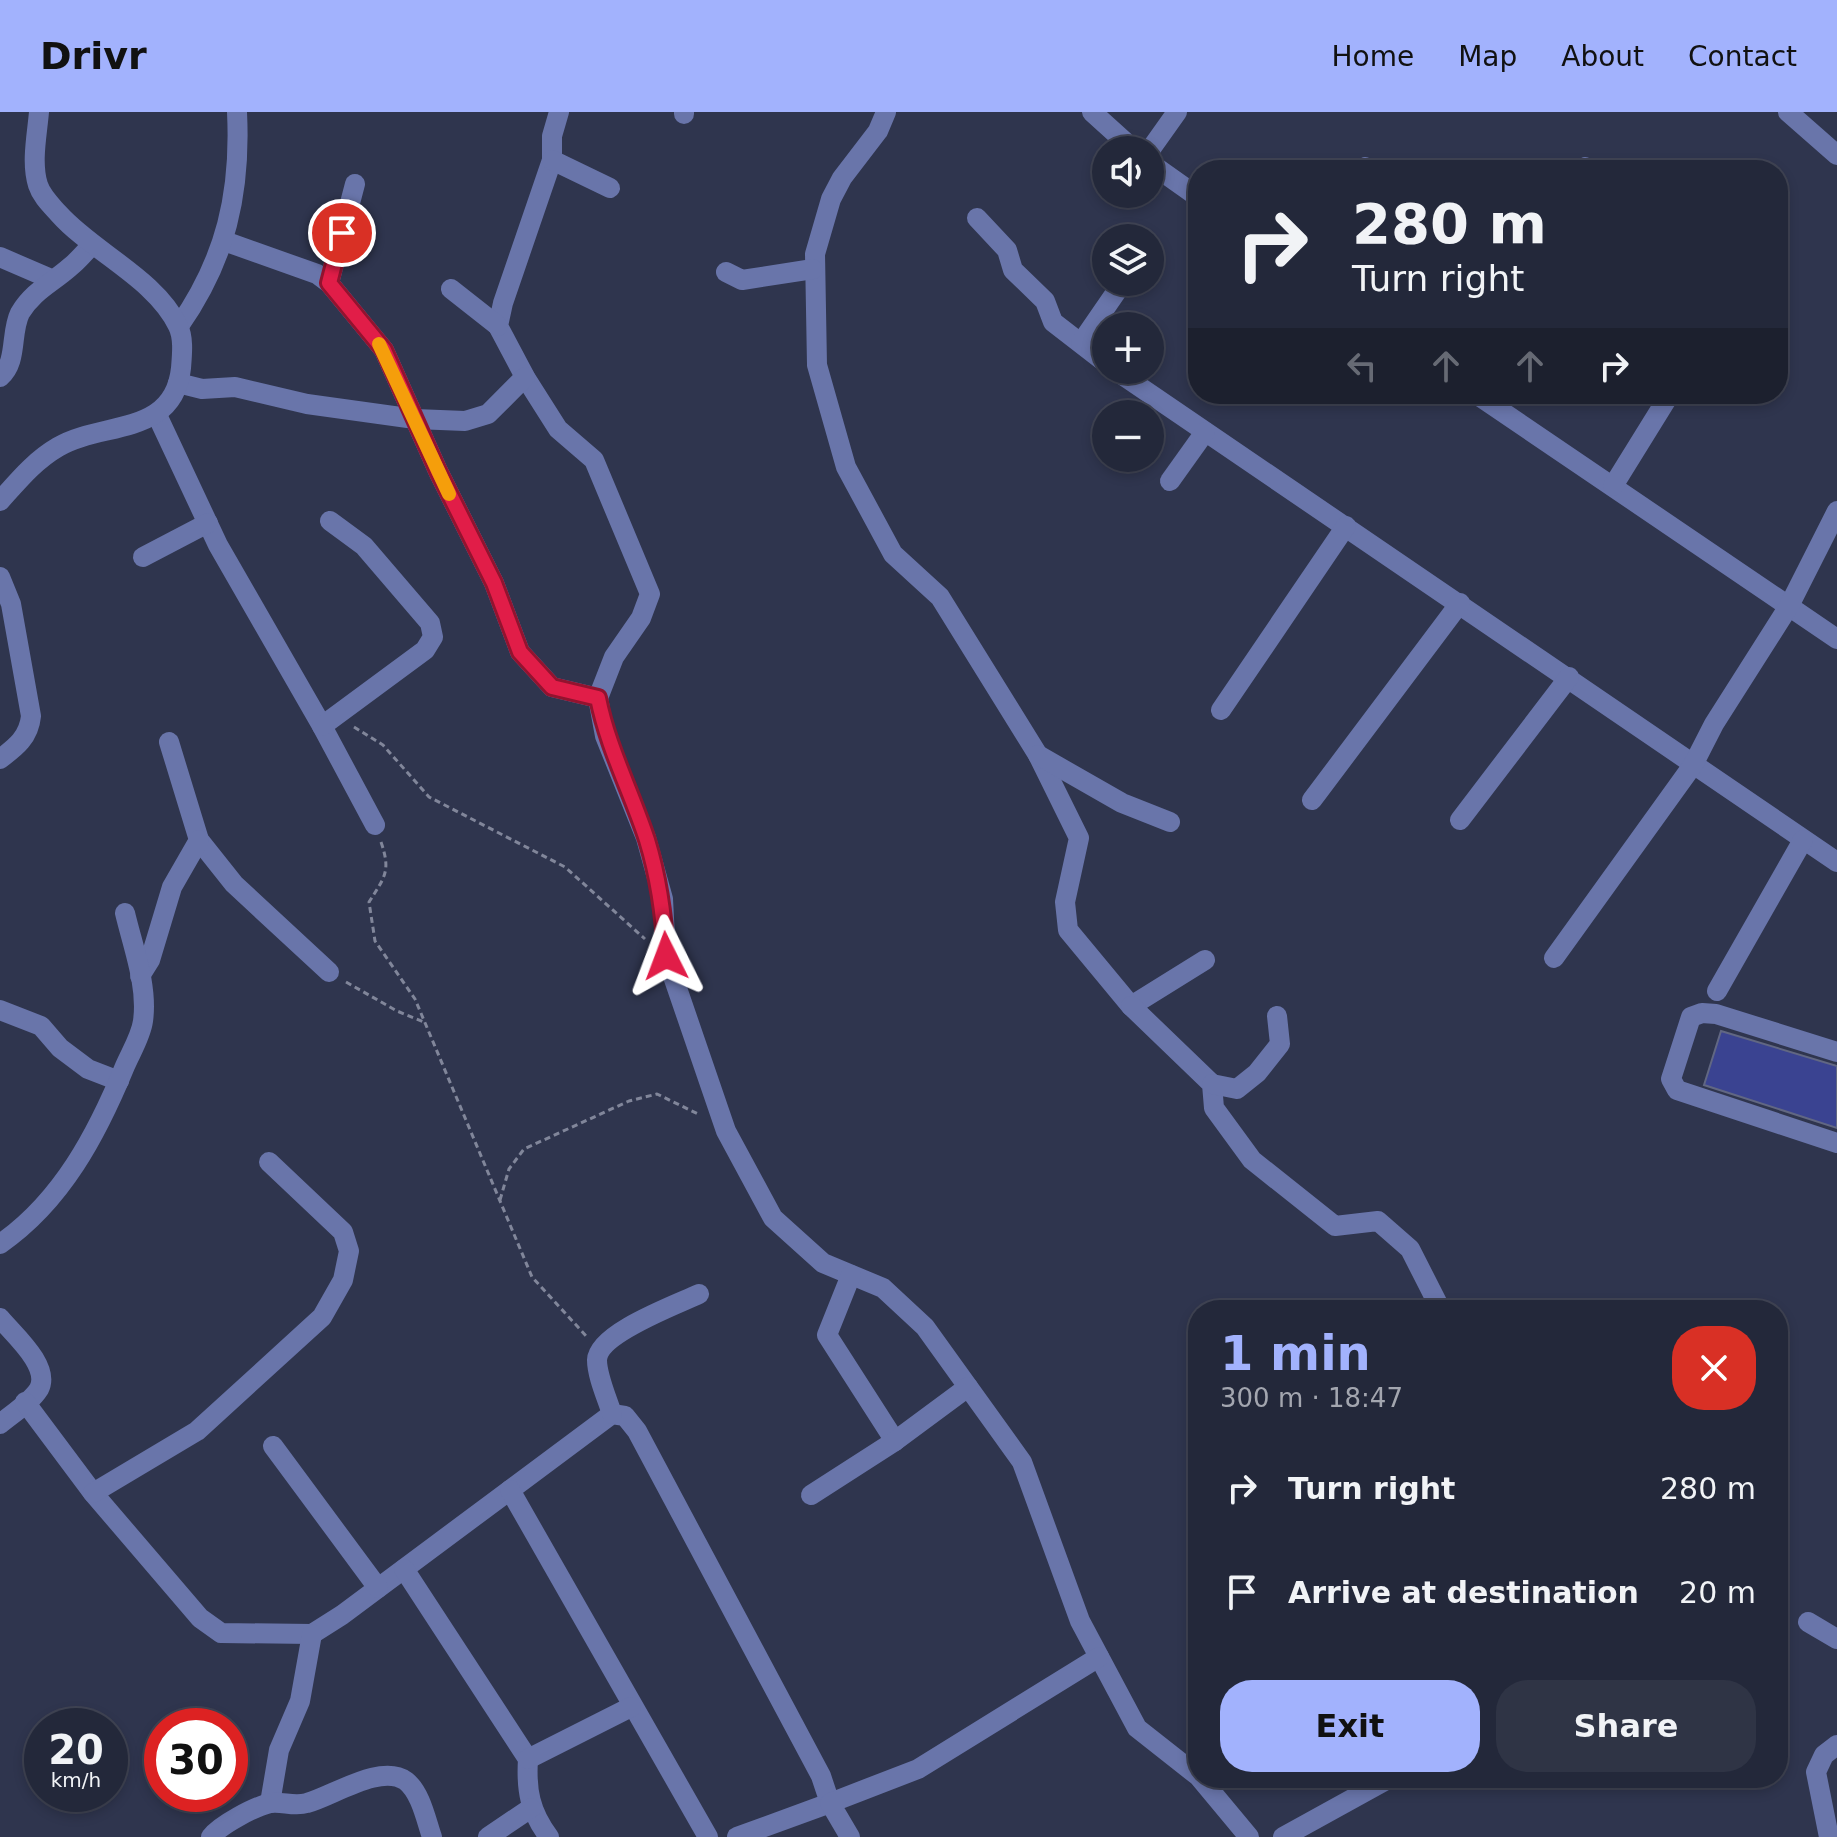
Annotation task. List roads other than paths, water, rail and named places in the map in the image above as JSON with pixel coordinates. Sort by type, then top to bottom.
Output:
[{"type":"street","points":[[0,501],[33,465],[57,448],[80,436],[134,424],[157,415],[178,383],[182,343],[179,326],[139,279],[92,245],[43,197],[37,183],[35,165],[39,112]]},
{"type":"street","points":[[179,326],[196,302],[231,218],[239,150],[237,112]]},
{"type":"street","points":[[498,326],[552,160],[552,136],[559,112]]},
{"type":"street","points":[[886,112],[878,131],[831,199],[813,269],[817,365],[846,467],[893,554],[940,597],[1038,755],[1079,838],[1065,902],[1068,930],[1131,1006],[1212,1084],[1237,1089],[1257,1073],[1280,1044],[1277,1016]]},
{"type":"street","points":[[1160,136],[1177,112]]},
{"type":"street","points":[[1788,112],[1837,155]]},
{"type":"street","points":[[1095,113],[1119,136]]},
{"type":"street","points":[[552,160],[610,188]]},
{"type":"street","points":[[1164,173],[1188,190]]},
{"type":"street","points":[[329,283],[355,184]]},
{"type":"street","points":[[977,218],[1007,250],[1013,270],[1045,301],[1053,322],[1092,352]]},
{"type":"street","points":[[224,241],[317,274],[329,283],[384,350],[494,583],[520,652],[552,687],[598,698]]},
{"type":"street","points":[[0,377],[11,361],[12,337],[28,300],[51,279],[69,268],[92,245]]},
{"type":"street","points":[[0,257],[51,279]]},
{"type":"street","points":[[726,272],[742,280],[813,269]]},
{"type":"street","points":[[451,289],[498,326],[558,429],[594,460],[650,594],[641,618],[614,657],[598,698],[605,736],[646,838],[663,899],[666,956],[726,1131],[773,1218],[823,1263],[883,1288],[925,1327],[1022,1462],[1080,1621],[1137,1728],[1188,1768]]},
{"type":"street","points":[[1081,343],[1113,296]]},
{"type":"street","points":[[178,383],[202,389],[235,387],[307,404],[415,419],[465,421],[488,414],[525,377]]},
{"type":"street","points":[[1135,384],[1837,862]]},
{"type":"street","points":[[1491,404],[1837,639]]},
{"type":"street","points":[[1613,486],[1664,404]]},
{"type":"street","points":[[157,415],[208,523],[375,825]]},
{"type":"street","points":[[1170,481],[1205,432]]},
{"type":"street","points":[[1554,958],[1693,765],[1714,724],[1789,606],[1837,511]]},
{"type":"street","points":[[322,726],[425,650],[433,637],[430,623],[364,546],[330,521]]},
{"type":"street","points":[[143,557],[208,523]]},
{"type":"street","points":[[1221,710],[1346,526]]},
{"type":"street","points":[[0,577],[11,604],[31,716],[30,728],[24,739],[0,759]]},
{"type":"street","points":[[1312,800],[1460,603]]},
{"type":"street","points":[[1460,820],[1569,677]]},
{"type":"street","points":[[169,742],[199,840],[234,884],[329,972]]},
{"type":"street","points":[[1038,755],[1122,803],[1170,822]]},
{"type":"street","points":[[140,976],[150,960],[172,887],[199,840]]},
{"type":"street","points":[[1717,991],[1803,840]]},
{"type":"street","points":[[0,1244],[20,1230],[59,1189],[92,1139],[143,1023],[144,995],[125,913]]},
{"type":"street","points":[[1131,1006],[1205,960]]},
{"type":"street","points":[[0,1010],[41,1026],[60,1048],[88,1069],[119,1081]]},
{"type":"street","points":[[1837,1052],[1716,1014],[1702,1013],[1691,1017],[1671,1079],[1677,1090],[1699,1100],[1837,1143]]},
{"type":"street","points":[[1212,1084],[1214,1108],[1252,1160],[1335,1226],[1378,1221],[1410,1249],[1436,1300]]},
{"type":"street","points":[[93,1493],[197,1431],[322,1317],[343,1280],[349,1251],[343,1232],[269,1162]]},
{"type":"street","points":[[851,1275],[827,1335],[895,1441]]},
{"type":"street","points":[[612,1414],[597,1362],[599,1349],[612,1336],[699,1294]]},
{"type":"street","points":[[0,1318],[42,1374],[38,1390],[0,1424]]},
{"type":"street","points":[[811,1495],[895,1441],[968,1387]]},
{"type":"street","points":[[25,1402],[93,1493],[200,1618],[221,1633],[312,1634],[612,1414],[625,1416],[637,1431],[821,1776],[830,1803],[850,1837]]},
{"type":"street","points":[[273,1446],[378,1588]]},
{"type":"street","points":[[510,1490],[631,1707],[708,1837]]},
{"type":"street","points":[[404,1569],[528,1759],[526,1781],[531,1808],[549,1837]]},
{"type":"street","points":[[1808,1622],[1837,1639]]},
{"type":"street","points":[[270,1803],[279,1750],[300,1701],[312,1634]]},
{"type":"street","points":[[737,1837],[918,1769],[1099,1657]]},
{"type":"street","points":[[528,1759],[631,1707]]},
{"type":"street","points":[[1829,1837],[1816,1772],[1824,1755],[1837,1745]]},
{"type":"street","points":[[211,1837],[219,1827],[270,1803],[301,1805],[328,1797],[368,1778],[390,1775],[406,1782],[417,1796],[432,1837]]},
{"type":"street","points":[[1208,1788],[1249,1837]]},
{"type":"street","points":[[1283,1837],[1372,1788]]},
{"type":"street","points":[[488,1837],[531,1808]]}]
